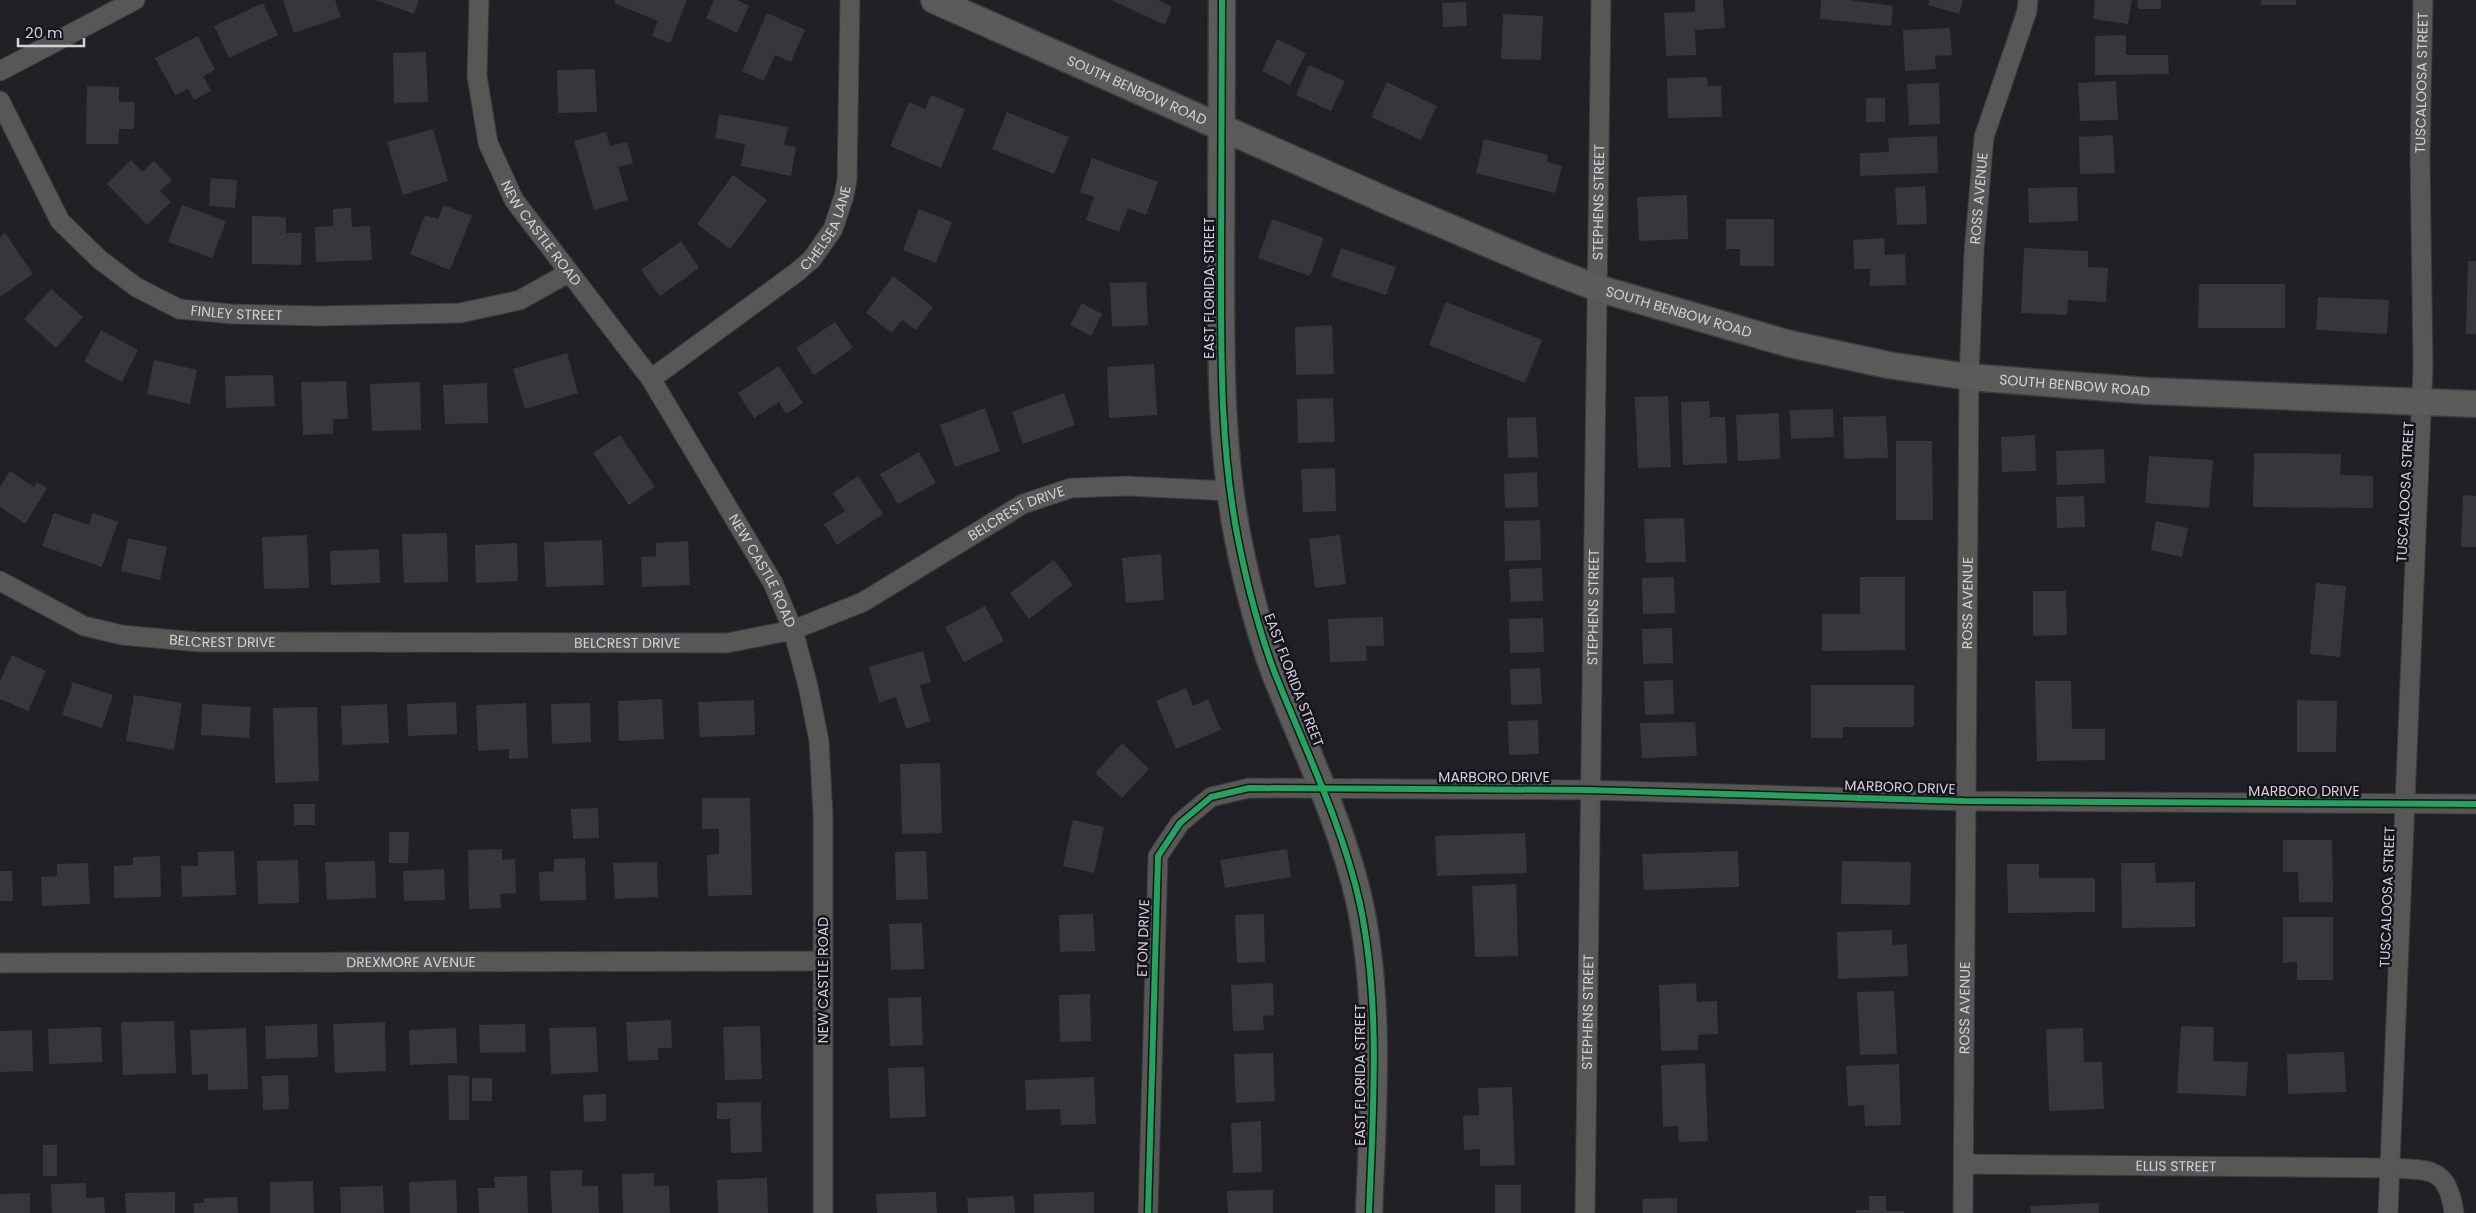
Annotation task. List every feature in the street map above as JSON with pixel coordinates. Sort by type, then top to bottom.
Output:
[{"type":"main road","name":"SOUTH BENBOW ROAD","points":[[934,0],[1403,208],[1597,288],[1790,344],[1888,365],[1969,377],[2148,391],[2476,404]]},
{"type":"main road","name":"EAST FLORIDA STREET","points":[[1222,0],[1222,402],[1230,491],[1253,607],[1273,667],[1322,789],[1359,902],[1372,976],[1374,1040],[1369,1213]]},
{"type":"street","points":[[0,72],[135,0]]},
{"type":"street","name":"NEW CASTLE ROAD","points":[[479,0],[477,76],[488,143],[514,200],[651,379],[773,583],[793,630],[808,686],[819,741],[823,814],[823,1213]]},
{"type":"street","name":"CHELSEA LANE","points":[[651,379],[797,272],[812,259],[833,230],[840,213],[847,180],[850,0]]},
{"type":"street","name":"STEPHENS STREET","points":[[1585,1213],[1589,790],[1602,0]]},
{"type":"street","name":"ROSS AVENUE","points":[[1963,1213],[1964,801],[1969,377],[1974,252],[1984,137],[2027,11],[2028,0]]},
{"type":"street","name":"TUSCALOOSA STREET","points":[[2388,1213],[2403,805],[2424,368],[2420,156],[2423,0]]},
{"type":"street","name":"FINLEY STREET","points":[[0,101],[60,221],[100,259],[136,287],[179,309],[232,314],[320,316],[460,313],[520,300],[568,273]]},
{"type":"street","name":"BELCREST DRIVE","points":[[0,580],[84,626],[122,635],[198,642],[728,643],[793,630],[863,602],[1023,504],[1071,488],[1127,486],[1230,491]]},
{"type":"street","name":"ETON DRIVE","points":[[1148,1213],[1158,856],[1180,823],[1211,797],[1249,788],[1322,789]]},
{"type":"street","name":"MARBORO DRIVE","points":[[1322,789],[1589,790],[1964,801],[2476,804]]},
{"type":"street","name":"DREXMORE AVENUE","points":[[0,963],[822,961]]},
{"type":"street","name":"ELLIS STREET","points":[[1964,1164],[2389,1168],[2427,1170],[2442,1178],[2448,1188],[2454,1213]]},
{"type":"building","points":[[283,0],[335,0],[341,17],[294,33]]},
{"type":"building","points":[[376,0],[419,0],[414,14]]},
{"type":"building","points":[[615,0],[687,0],[670,43],[652,36],[658,21],[614,3]]},
{"type":"building","points":[[714,0],[737,0],[749,6],[737,33],[706,18]]},
{"type":"building","points":[[1111,0],[1158,0],[1172,7],[1165,25]]},
{"type":"building","points":[[1695,0],[1723,0],[1725,28],[1695,30],[1696,55],[1666,56],[1664,13],[1695,12]]},
{"type":"building","points":[[1821,0],[1849,0],[1893,6],[1891,26],[1820,19]]},
{"type":"building","points":[[1930,0],[1963,0],[1959,14],[1928,5]]},
{"type":"building","points":[[2095,0],[2132,0],[2128,24],[2093,19]]},
{"type":"building","points":[[2137,0],[2161,0],[2161,9],[2138,9]]},
{"type":"building","points":[[2261,0],[2296,0],[2296,5],[2261,5]]},
{"type":"building","points":[[1466,2],[1467,26],[1443,27],[1442,3]]},
{"type":"building","points":[[263,3],[278,35],[229,58],[214,26]]},
{"type":"building","points":[[767,13],[805,30],[791,62],[775,55],[764,81],[742,71]]},
{"type":"building","points":[[1503,14],[1543,16],[1541,60],[1501,59]]},
{"type":"building","points":[[1950,28],[1952,55],[1935,56],[1936,69],[1905,71],[1903,30]]},
{"type":"building","points":[[2126,35],[2126,55],[2168,55],[2169,74],[2095,75],[2095,36]]},
{"type":"building","points":[[198,36],[215,70],[203,76],[211,91],[194,100],[188,89],[175,95],[155,58]]},
{"type":"building","points":[[1277,39],[1306,53],[1290,85],[1262,71]]},
{"type":"building","points":[[426,52],[428,102],[394,103],[393,53]]},
{"type":"building","points":[[1309,65],[1345,81],[1331,111],[1296,95]]},
{"type":"building","points":[[595,69],[597,112],[558,113],[557,70]]},
{"type":"building","points":[[1707,77],[1708,86],[1721,86],[1722,117],[1668,118],[1667,78]]},
{"type":"building","points":[[2116,81],[2118,120],[2080,121],[2078,83]]},
{"type":"building","points":[[1387,82],[1437,106],[1421,140],[1371,117]]},
{"type":"building","points":[[1939,83],[1940,124],[1909,125],[1907,84]]},
{"type":"building","points":[[87,86],[119,87],[119,102],[135,102],[134,129],[119,129],[118,144],[86,144]]},
{"type":"building","points":[[931,95],[965,109],[941,168],[890,146],[909,102],[925,109]]},
{"type":"building","points":[[1866,98],[1885,98],[1885,122],[1866,122]]},
{"type":"building","points":[[1007,112],[1069,137],[1054,174],[992,149]]},
{"type":"building","points":[[719,114],[788,127],[784,145],[796,147],[791,176],[741,166],[745,144],[715,138]]},
{"type":"building","points":[[433,129],[448,181],[403,195],[387,142]]},
{"type":"building","points":[[606,132],[610,146],[627,142],[633,163],[618,167],[628,200],[594,210],[574,141]]},
{"type":"building","points":[[2113,135],[2115,173],[2080,174],[2079,137]]},
{"type":"building","points":[[1937,136],[1938,173],[1860,176],[1860,153],[1889,152],[1888,138]]},
{"type":"building","points":[[1484,139],[1548,155],[1547,162],[1562,166],[1555,193],[1476,173]]},
{"type":"building","points":[[1092,158],[1158,182],[1146,215],[1128,208],[1119,232],[1086,220],[1094,197],[1080,192]]},
{"type":"building","points":[[131,160],[142,172],[154,161],[172,180],[160,191],[171,202],[147,225],[107,184]]},
{"type":"building","points":[[733,175],[767,200],[730,249],[697,224]]},
{"type":"building","points":[[211,178],[237,180],[235,208],[209,206]]},
{"type":"building","points":[[1925,186],[1927,224],[1897,225],[1895,188]]},
{"type":"building","points":[[2077,187],[2078,221],[2029,223],[2028,188]]},
{"type":"building","points":[[1687,195],[1688,239],[1639,241],[1637,197]]},
{"type":"building","points":[[182,205],[226,221],[212,258],[168,242]]},
{"type":"building","points":[[444,205],[472,216],[450,270],[410,254],[425,215],[438,219]]},
{"type":"building","points":[[351,208],[352,227],[370,226],[372,260],[316,262],[315,227],[333,226],[333,209]]},
{"type":"building","points":[[919,209],[952,222],[936,263],[903,250]]},
{"type":"building","points":[[252,216],[286,217],[286,233],[302,233],[301,265],[252,264]]},
{"type":"building","points":[[1272,219],[1324,238],[1310,276],[1258,258]]},
{"type":"building","points":[[1726,219],[1774,219],[1774,266],[1740,266],[1740,249],[1726,249]]},
{"type":"building","points":[[5,233],[33,274],[0,297],[0,237]]},
{"type":"building","points":[[1884,238],[1885,255],[1905,254],[1906,285],[1870,286],[1870,269],[1854,269],[1853,240]]},
{"type":"building","points":[[681,241],[699,268],[660,296],[641,270]]},
{"type":"building","points":[[1341,248],[1396,267],[1386,295],[1331,277]]},
{"type":"building","points":[[2024,248],[2088,251],[2088,267],[2108,268],[2106,302],[2068,300],[2067,315],[2021,313]]},
{"type":"building","points":[[2468,261],[2476,261],[2476,334],[2466,334]]},
{"type":"building","points":[[893,276],[933,307],[916,330],[902,320],[892,333],[866,313]]},
{"type":"building","points":[[1146,282],[1148,325],[1112,327],[1110,283]]},
{"type":"building","points":[[2199,284],[2285,284],[2285,328],[2198,328]]},
{"type":"building","points":[[51,289],[83,317],[56,348],[24,319]]},
{"type":"building","points":[[2318,297],[2389,300],[2387,334],[2316,330]]},
{"type":"building","points":[[1446,302],[1542,340],[1525,383],[1429,345]]},
{"type":"building","points":[[1082,303],[1102,314],[1091,336],[1070,325]]},
{"type":"building","points":[[835,322],[853,348],[814,375],[796,348]]},
{"type":"building","points":[[1332,325],[1334,374],[1296,375],[1295,327]]},
{"type":"building","points":[[101,330],[138,350],[122,382],[84,362]]},
{"type":"building","points":[[567,353],[578,393],[525,409],[513,369]]},
{"type":"building","points":[[154,360],[197,370],[190,404],[147,394]]},
{"type":"building","points":[[1154,364],[1157,415],[1109,418],[1107,367]]},
{"type":"building","points":[[779,366],[803,403],[786,414],[779,402],[754,418],[738,393]]},
{"type":"building","points":[[273,375],[275,406],[226,408],[225,376]]},
{"type":"building","points":[[346,381],[348,419],[333,419],[333,434],[303,435],[301,382]]},
{"type":"building","points":[[420,382],[421,430],[372,431],[370,384]]},
{"type":"building","points":[[487,383],[488,423],[445,424],[443,385]]},
{"type":"building","points":[[1064,393],[1075,425],[1023,444],[1012,412]]},
{"type":"building","points":[[1668,396],[1671,467],[1638,468],[1635,397]]},
{"type":"building","points":[[1333,398],[1335,442],[1298,443],[1297,399]]},
{"type":"building","points":[[1709,401],[1710,417],[1725,417],[1727,463],[1683,465],[1681,402]]},
{"type":"building","points":[[985,408],[1000,451],[955,467],[940,425]]},
{"type":"building","points":[[1833,409],[1834,437],[1791,439],[1790,410]]},
{"type":"building","points":[[1779,413],[1780,459],[1738,461],[1736,415]]},
{"type":"building","points":[[1886,416],[1888,458],[1844,459],[1843,417]]},
{"type":"building","points":[[1536,417],[1538,457],[1508,458],[1507,418]]},
{"type":"building","points":[[620,435],[655,487],[629,505],[593,453]]},
{"type":"building","points":[[2035,435],[2036,471],[2002,472],[2001,437]]},
{"type":"building","points":[[1896,441],[1932,441],[1933,520],[1896,520]]},
{"type":"building","points":[[2104,449],[2105,483],[2057,485],[2056,451]]},
{"type":"building","points":[[919,452],[936,483],[898,504],[880,474]]},
{"type":"building","points":[[2254,453],[2341,454],[2340,475],[2373,476],[2373,508],[2253,507]]},
{"type":"building","points":[[2149,456],[2213,460],[2209,508],[2145,503]]},
{"type":"building","points":[[1335,468],[1336,511],[1303,512],[1301,469]]},
{"type":"building","points":[[10,471],[34,487],[37,482],[47,488],[25,524],[0,507],[0,487]]},
{"type":"building","points":[[1537,472],[1538,507],[1505,508],[1504,474]]},
{"type":"building","points":[[858,476],[883,514],[837,545],[824,524],[845,511],[833,493]]},
{"type":"building","points":[[2463,495],[2476,496],[2476,547],[2461,547]]},
{"type":"building","points":[[2084,496],[2085,527],[2057,528],[2056,497]]},
{"type":"building","points":[[54,513],[89,525],[93,513],[118,522],[102,567],[42,546]]},
{"type":"building","points":[[1684,518],[1686,562],[1646,563],[1644,519]]},
{"type":"building","points":[[1540,520],[1541,560],[1505,561],[1504,521]]},
{"type":"building","points":[[2156,521],[2188,528],[2182,557],[2151,550]]},
{"type":"building","points":[[447,533],[448,582],[404,583],[402,534]]},
{"type":"building","points":[[307,535],[309,588],[264,589],[262,537]]},
{"type":"building","points":[[1340,535],[1346,584],[1315,588],[1309,539]]},
{"type":"building","points":[[128,538],[167,547],[160,580],[121,571]]},
{"type":"building","points":[[602,540],[604,585],[546,587],[544,542]]},
{"type":"building","points":[[688,541],[690,585],[642,587],[641,557],[656,556],[656,543]]},
{"type":"building","points":[[517,543],[518,581],[476,583],[475,545]]},
{"type":"building","points":[[379,549],[380,583],[331,585],[330,551]]},
{"type":"building","points":[[1161,554],[1164,600],[1126,603],[1122,558]]},
{"type":"building","points":[[1054,560],[1073,585],[1029,619],[1010,593]]},
{"type":"building","points":[[1542,568],[1543,601],[1511,602],[1509,569]]},
{"type":"building","points":[[1674,577],[1675,613],[1643,614],[1642,578]]},
{"type":"building","points":[[1860,577],[1905,577],[1905,650],[1822,651],[1822,614],[1860,614]]},
{"type":"building","points":[[2316,583],[2346,586],[2340,657],[2310,654]]},
{"type":"building","points":[[2033,591],[2066,591],[2067,635],[2033,636]]},
{"type":"building","points":[[985,606],[1004,641],[964,662],[945,627]]},
{"type":"building","points":[[1383,617],[1384,646],[1366,646],[1367,661],[1330,662],[1328,619]]},
{"type":"building","points":[[1543,618],[1544,652],[1510,653],[1509,619]]},
{"type":"building","points":[[1672,628],[1673,663],[1643,664],[1642,629]]},
{"type":"building","points":[[923,651],[931,682],[920,685],[930,721],[906,729],[896,697],[879,703],[869,667]]},
{"type":"building","points":[[12,655],[46,671],[28,711],[0,699],[0,681]]},
{"type":"building","points":[[1540,668],[1542,704],[1511,705],[1510,669]]},
{"type":"building","points":[[1673,680],[1674,714],[1645,715],[1644,681]]},
{"type":"building","points":[[2035,681],[2071,681],[2072,729],[2105,729],[2105,760],[2037,761]]},
{"type":"building","points":[[73,682],[113,695],[102,728],[62,715]]},
{"type":"building","points":[[1811,685],[1914,685],[1914,727],[1843,727],[1843,738],[1811,738]]},
{"type":"building","points":[[1186,688],[1193,706],[1208,699],[1221,730],[1176,749],[1156,701]]},
{"type":"building","points":[[134,695],[182,703],[174,750],[126,741]]},
{"type":"building","points":[[662,699],[664,739],[619,741],[618,701]]},
{"type":"building","points":[[754,700],[755,735],[700,737],[698,702]]},
{"type":"building","points":[[2297,700],[2337,701],[2336,752],[2297,752]]},
{"type":"building","points":[[456,702],[457,734],[408,736],[407,704]]},
{"type":"building","points":[[526,703],[528,758],[509,759],[509,749],[478,751],[476,705]]},
{"type":"building","points":[[590,703],[591,742],[552,744],[551,704]]},
{"type":"building","points":[[202,704],[251,707],[249,738],[201,735]]},
{"type":"building","points":[[387,704],[389,743],[342,745],[341,706]]},
{"type":"building","points":[[317,707],[319,781],[275,783],[273,708]]},
{"type":"building","points":[[1538,720],[1539,754],[1509,755],[1508,721]]},
{"type":"building","points":[[1695,722],[1697,756],[1642,758],[1640,723]]},
{"type":"building","points":[[1122,743],[1149,769],[1122,798],[1095,773]]},
{"type":"building","points":[[940,763],[942,833],[902,834],[900,764]]},
{"type":"building","points":[[702,798],[750,798],[752,895],[708,896],[707,855],[719,854],[719,829],[702,829]]},
{"type":"building","points":[[294,804],[315,804],[315,825],[294,825]]},
{"type":"building","points":[[598,808],[599,838],[573,839],[571,809]]},
{"type":"building","points":[[1073,820],[1104,827],[1094,873],[1063,866]]},
{"type":"building","points":[[389,832],[409,832],[408,863],[389,863]]},
{"type":"building","points":[[1525,833],[1527,873],[1437,876],[1435,836]]},
{"type":"building","points":[[2283,840],[2332,840],[2333,902],[2299,902],[2298,872],[2283,872]]},
{"type":"building","points":[[502,849],[502,860],[515,859],[516,893],[500,894],[501,908],[469,909],[468,850]]},
{"type":"building","points":[[1287,849],[1291,877],[1225,888],[1220,860]]},
{"type":"building","points":[[234,851],[236,895],[182,897],[181,866],[198,866],[198,852]]},
{"type":"building","points":[[926,851],[928,899],[896,900],[895,852]]},
{"type":"building","points":[[1738,851],[1739,887],[1644,890],[1642,854]]},
{"type":"building","points":[[160,856],[161,897],[114,898],[114,866],[133,865],[133,857]]},
{"type":"building","points":[[585,858],[586,900],[540,901],[539,872],[554,871],[554,859]]},
{"type":"building","points":[[298,860],[299,903],[258,904],[257,861]]},
{"type":"building","points":[[375,861],[376,898],[327,900],[325,862]]},
{"type":"building","points":[[1842,861],[1911,862],[1910,905],[1841,904]]},
{"type":"building","points":[[657,862],[658,897],[615,899],[613,863]]},
{"type":"building","points":[[88,863],[90,904],[42,906],[41,877],[57,876],[57,864]]},
{"type":"building","points":[[2121,863],[2155,863],[2156,883],[2195,882],[2195,927],[2122,928]]},
{"type":"building","points":[[2007,864],[2039,864],[2039,878],[2095,878],[2095,912],[2008,913]]},
{"type":"building","points":[[444,869],[445,900],[404,901],[403,871]]},
{"type":"building","points":[[0,871],[12,871],[13,901],[0,901]]},
{"type":"building","points":[[1516,884],[1518,956],[1475,957],[1472,886]]},
{"type":"building","points":[[1093,914],[1095,951],[1060,952],[1059,915]]},
{"type":"building","points":[[1264,914],[1265,962],[1237,963],[1235,915]]},
{"type":"building","points":[[2283,917],[2333,917],[2333,980],[2297,980],[2297,962],[2283,963]]},
{"type":"building","points":[[922,923],[924,969],[891,970],[889,924]]},
{"type":"building","points":[[1892,930],[1892,945],[1907,944],[1908,976],[1838,979],[1837,932]]},
{"type":"building","points":[[1273,983],[1274,1015],[1263,1016],[1264,1030],[1233,1031],[1231,985]]},
{"type":"building","points":[[1696,983],[1697,1002],[1717,1001],[1718,1034],[1698,1035],[1698,1050],[1661,1051],[1659,985]]},
{"type":"building","points":[[1894,991],[1897,1054],[1860,1055],[1857,992]]},
{"type":"building","points":[[1090,994],[1091,1041],[1060,1042],[1059,995]]},
{"type":"building","points":[[921,997],[923,1045],[890,1046],[888,998]]},
{"type":"building","points":[[671,1020],[672,1048],[658,1048],[658,1060],[628,1061],[626,1022]]},
{"type":"building","points":[[174,1021],[176,1073],[123,1075],[121,1022]]},
{"type":"building","points":[[385,1022],[386,1071],[335,1073],[333,1024]]},
{"type":"building","points":[[317,1024],[318,1057],[266,1059],[265,1026]]},
{"type":"building","points":[[525,1024],[526,1052],[480,1053],[479,1025]]},
{"type":"building","points":[[760,1026],[762,1079],[725,1080],[723,1027]]},
{"type":"building","points":[[2181,1026],[2214,1027],[2213,1061],[2248,1062],[2246,1096],[2177,1093]]},
{"type":"building","points":[[101,1027],[102,1062],[49,1064],[48,1029]]},
{"type":"building","points":[[596,1027],[598,1072],[551,1074],[549,1028]]},
{"type":"building","points":[[246,1028],[248,1089],[208,1090],[208,1074],[192,1075],[190,1030]]},
{"type":"building","points":[[456,1028],[457,1063],[410,1065],[409,1030]]},
{"type":"building","points":[[2083,1028],[2084,1062],[2102,1062],[2104,1109],[2049,1111],[2046,1029]]},
{"type":"building","points":[[32,1030],[33,1071],[0,1072],[0,1031]]},
{"type":"building","points":[[2344,1052],[2346,1092],[2288,1094],[2287,1054]]},
{"type":"building","points":[[1273,1053],[1275,1101],[1236,1103],[1234,1054]]},
{"type":"building","points":[[1705,1063],[1708,1141],[1679,1142],[1678,1126],[1663,1127],[1661,1065]]},
{"type":"building","points":[[1899,1064],[1901,1125],[1865,1126],[1864,1105],[1848,1106],[1846,1066]]},
{"type":"building","points":[[924,1067],[926,1117],[890,1118],[888,1068]]},
{"type":"building","points":[[288,1075],[289,1109],[263,1110],[262,1076]]},
{"type":"building","points":[[448,1075],[469,1076],[469,1120],[449,1120]]},
{"type":"building","points":[[1094,1077],[1096,1124],[1061,1125],[1060,1109],[1026,1110],[1025,1080]]},
{"type":"building","points":[[472,1078],[492,1078],[492,1101],[472,1101]]},
{"type":"building","points":[[1512,1087],[1515,1165],[1480,1166],[1480,1149],[1464,1150],[1463,1116],[1479,1115],[1478,1088]]},
{"type":"building","points":[[606,1094],[606,1121],[584,1122],[583,1095]]},
{"type":"building","points":[[761,1102],[762,1152],[731,1153],[730,1119],[717,1119],[717,1103]]},
{"type":"building","points":[[1261,1121],[1262,1172],[1233,1173],[1231,1123]]},
{"type":"building","points":[[43,1145],[57,1145],[57,1176],[43,1176]]},
{"type":"building","points":[[582,1170],[582,1186],[598,1186],[599,1213],[552,1213],[550,1171]]},
{"type":"building","points":[[654,1173],[654,1186],[669,1186],[670,1213],[623,1213],[622,1174]]},
{"type":"building","points":[[527,1176],[528,1213],[479,1213],[478,1188],[495,1188],[494,1177]]},
{"type":"building","points":[[767,1178],[768,1213],[718,1213],[717,1180]]},
{"type":"building","points":[[456,1180],[457,1213],[410,1213],[409,1182]]},
{"type":"building","points":[[313,1181],[314,1213],[270,1213],[270,1182]]},
{"type":"building","points":[[86,1183],[86,1198],[104,1197],[105,1213],[52,1213],[51,1184]]},
{"type":"building","points":[[1495,1185],[1521,1185],[1521,1213],[1495,1213]]},
{"type":"building","points":[[383,1186],[384,1213],[341,1213],[340,1187]]},
{"type":"building","points":[[1273,1190],[1273,1213],[1228,1213],[1227,1191]]},
{"type":"building","points":[[175,1192],[175,1213],[126,1213],[125,1193]]},
{"type":"building","points":[[936,1192],[937,1213],[877,1213],[876,1194]]},
{"type":"building","points":[[1094,1192],[1094,1213],[1034,1213],[1034,1194]]},
{"type":"building","points":[[30,1193],[30,1213],[0,1213],[0,1194]]},
{"type":"building","points":[[1014,1196],[1015,1213],[968,1213],[967,1198]]},
{"type":"building","points":[[1869,1196],[1886,1196],[1886,1211],[1904,1211],[1904,1213],[1856,1213],[1856,1210],[1869,1210]]},
{"type":"building","points":[[237,1197],[238,1213],[194,1213],[193,1203],[204,1203],[204,1198]]},
{"type":"building","points":[[1677,1198],[1677,1213],[1643,1213],[1642,1199]]},
{"type":"building","points":[[2099,1203],[2099,1213],[2031,1213],[2030,1206]]},
{"type":"cycle path","points":[[1222,0],[1221,331],[1225,435],[1232,504],[1241,556],[1263,639],[1274,671],[1333,815],[1360,904],[1367,942],[1373,1019],[1374,1058],[1369,1213]]},
{"type":"cycle path","points":[[1148,1213],[1158,856],[1180,823],[1211,797],[1249,788],[1589,790],[1964,801],[2476,804]]}]
